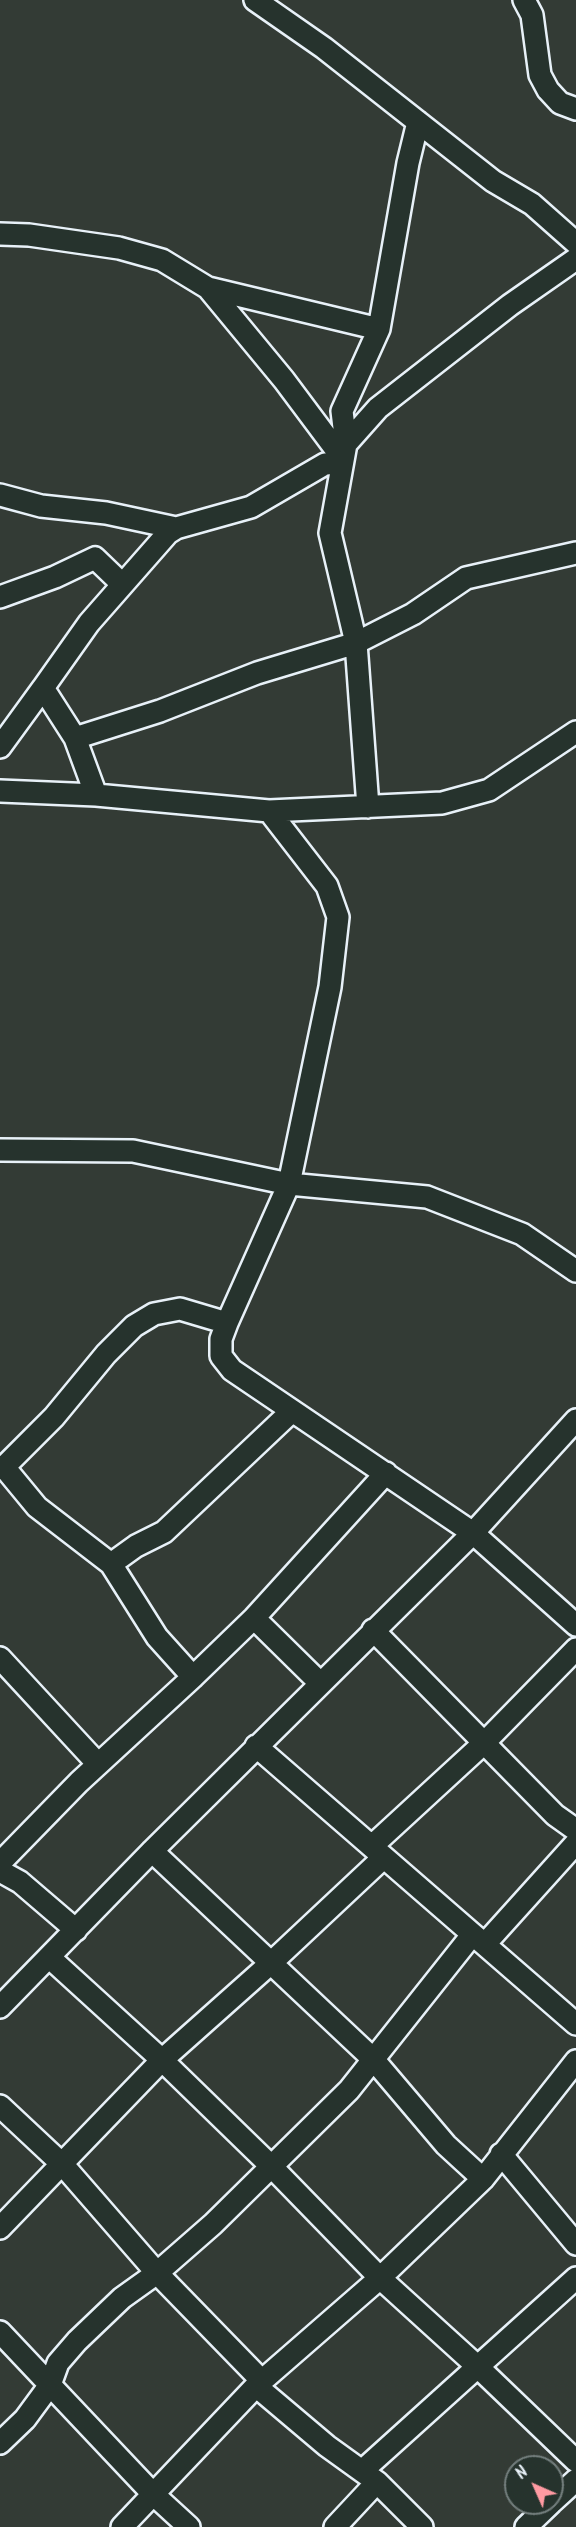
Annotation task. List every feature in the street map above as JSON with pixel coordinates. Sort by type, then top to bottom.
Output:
[{"type":"street","points":[[255,0],[324,48],[493,181],[532,204],[576,243]]},
{"type":"street","points":[[524,0],[532,15],[540,75],[548,90],[560,103],[576,109]]},
{"type":"street","points":[[368,807],[356,643],[330,533],[343,455],[342,411],[379,329],[408,163],[418,122]]},
{"type":"street","points":[[0,234],[29,235],[119,248],[162,260],[208,288],[379,329]]},
{"type":"street","points":[[0,495],[41,506],[106,513],[176,528],[251,507],[343,455],[378,408],[510,305],[576,259]]},
{"type":"street","points":[[208,288],[343,455]]},
{"type":"street","points":[[0,747],[7,722],[43,688],[89,623],[122,584],[176,528]]},
{"type":"street","points":[[75,738],[160,711],[257,673],[356,643],[412,614],[441,592],[466,578],[576,553]]},
{"type":"street","points":[[0,597],[55,577],[95,558],[122,584]]},
{"type":"street","points":[[43,688],[75,738],[96,795]]},
{"type":"street","points":[[0,791],[96,795],[269,811],[442,803],[489,790],[576,732]]},
{"type":"street","points":[[269,811],[327,886],[338,917],[330,987],[289,1184],[227,1323],[221,1340],[221,1356],[232,1370],[473,1533],[576,1625]]},
{"type":"street","points":[[0,1150],[133,1151],[289,1184],[427,1197],[522,1234],[576,1271]]},
{"type":"street","points":[[193,1677],[157,1637],[111,1564],[37,1507],[2,1469],[54,1417],[81,1383],[134,1326],[154,1314],[180,1309],[227,1323]]},
{"type":"street","points":[[111,1564],[164,1532],[292,1411]]},
{"type":"street","points":[[0,2007],[256,1746],[473,1533],[576,1420]]},
{"type":"street","points":[[0,1863],[98,1764],[254,1618],[386,1473]]},
{"type":"street","points":[[254,1618],[320,1683]]},
{"type":"street","points":[[373,1630],[555,1815],[576,1830]]},
{"type":"street","points":[[0,2228],[162,2060],[271,1963],[576,1649]]},
{"type":"street","points":[[0,1658],[98,1764]]},
{"type":"street","points":[[256,1746],[576,2024]]},
{"type":"street","points":[[0,2443],[25,2419],[50,2385],[58,2363],[77,2341],[122,2298],[157,2273],[272,2166],[349,2090],[479,1939],[576,1843]]},
{"type":"street","points":[[152,1851],[373,2060],[446,2145],[483,2179]]},
{"type":"street","points":[[0,1871],[10,1885],[76,1929]]},
{"type":"street","points":[[49,1958],[162,2060],[272,2166],[380,2278],[478,2367],[576,2461]]},
{"type":"street","points":[[122,2527],[259,2384],[380,2278],[483,2179],[576,2061]]},
{"type":"street","points":[[0,2106],[63,2165],[157,2273],[259,2384],[370,2477],[422,2527]]},
{"type":"street","points":[[501,2154],[576,2244]]},
{"type":"street","points":[[335,2527],[370,2477],[478,2367],[576,2278]]},
{"type":"street","points":[[0,2332],[153,2494],[189,2527]]},
{"type":"street","points":[[564,2492],[576,2480]]},
{"type":"street","points":[[526,2527],[539,2515]]}]
